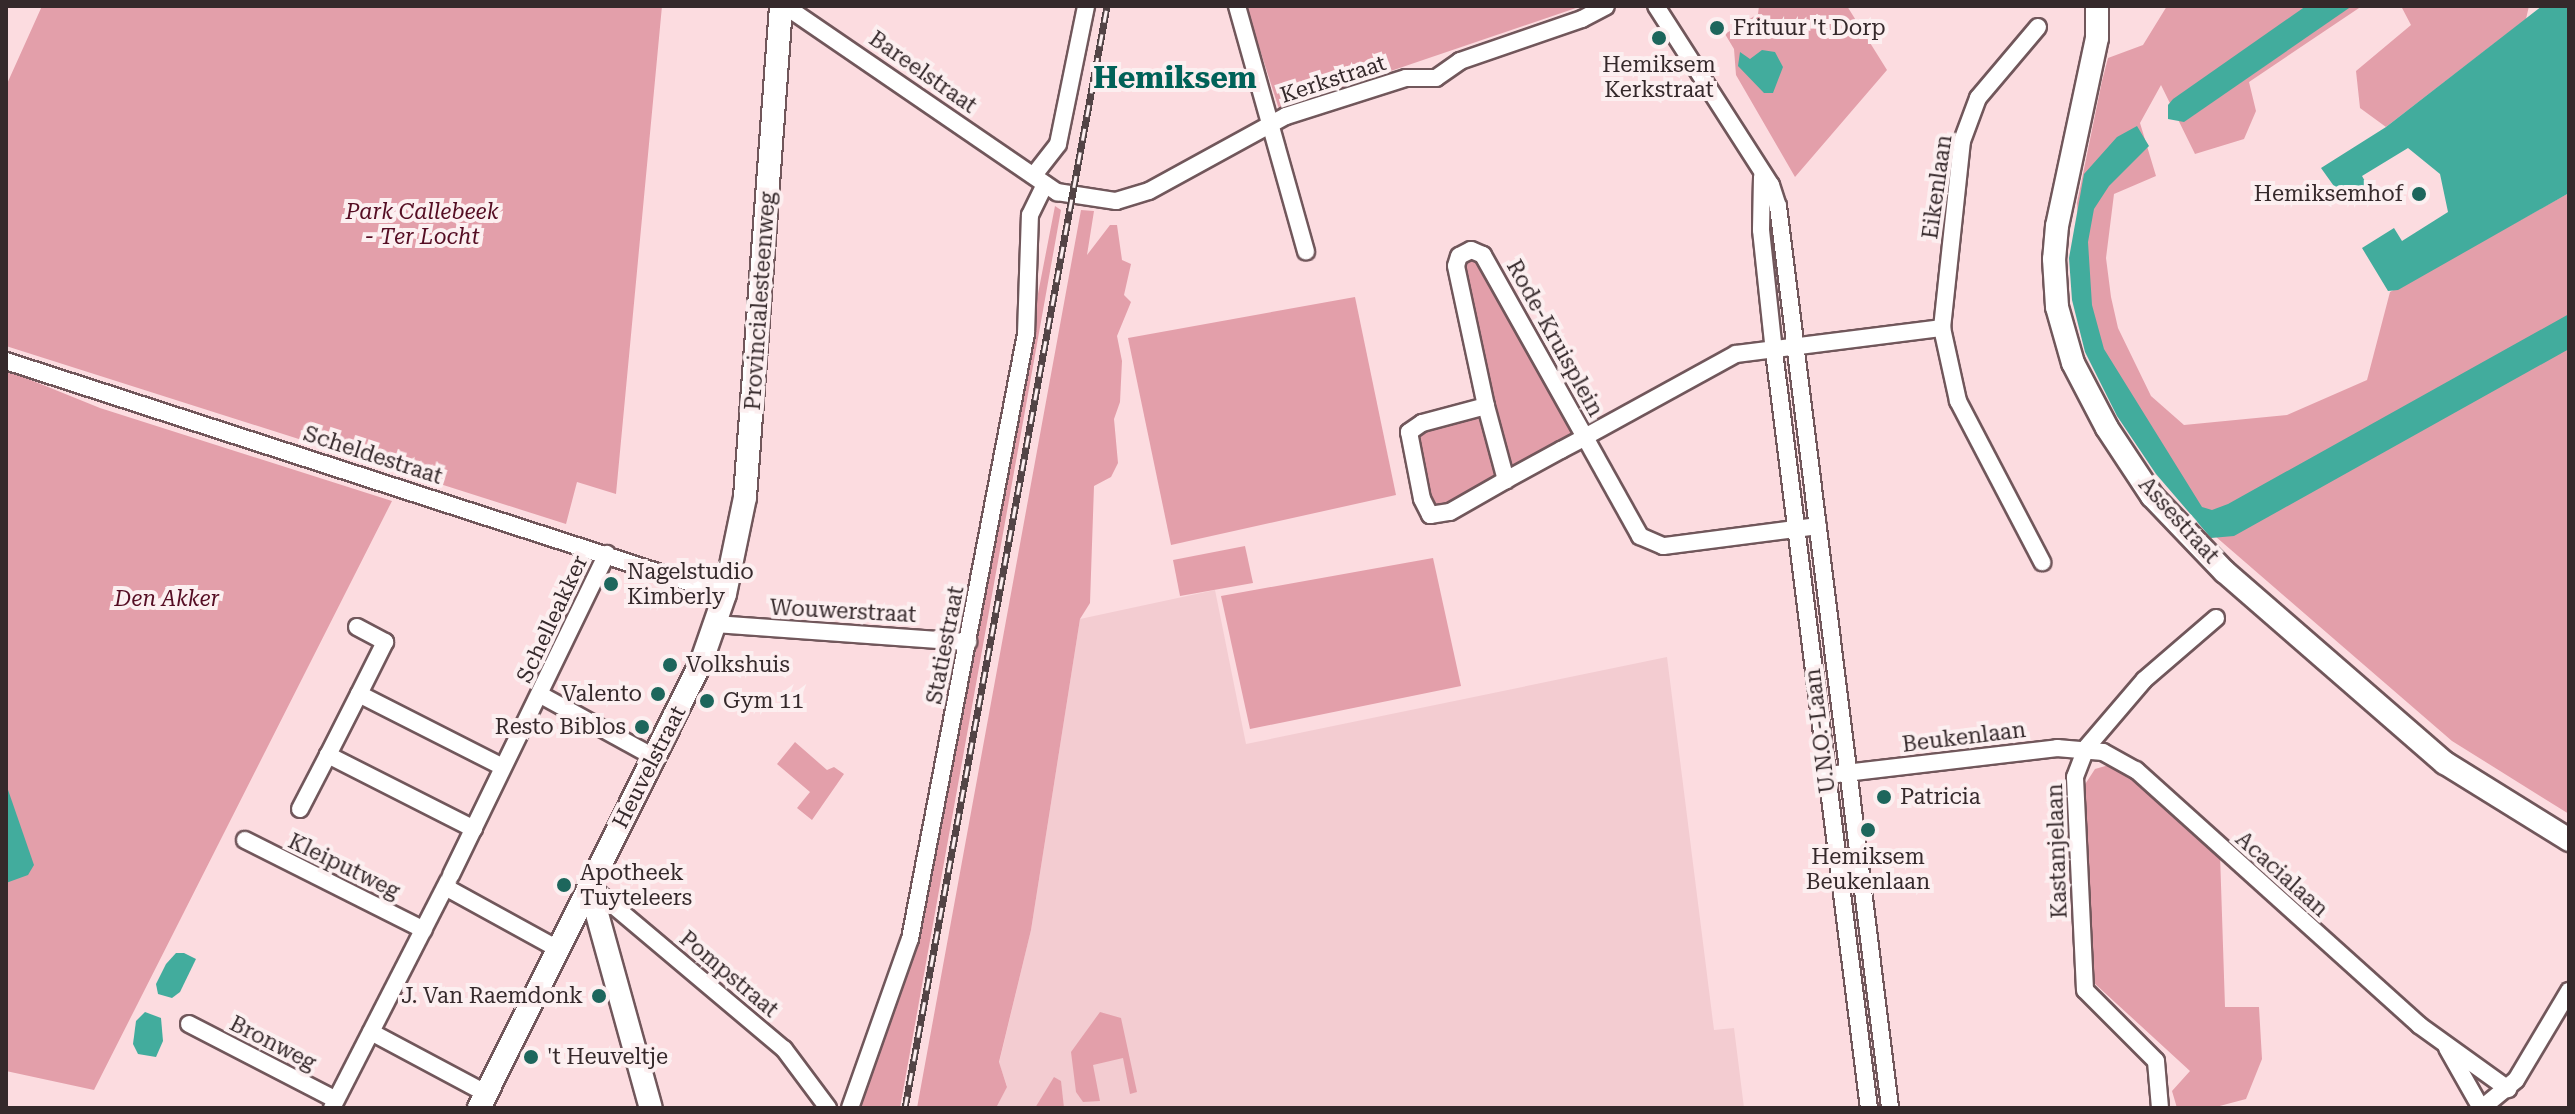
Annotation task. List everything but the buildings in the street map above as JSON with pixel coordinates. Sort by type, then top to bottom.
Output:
[{"type":"street","name":"Bareelstraat","points":[[783,6],[1039,179]]},
{"type":"street","name":"Provincialesteenweg","points":[[725,594],[743,517],[748,468],[783,6]]},
{"type":"street","name":"Statiestraat","points":[[850,1108],[910,939],[1026,334],[1030,215],[1039,179],[1058,144],[1086,6]]},
{"type":"street","points":[[1237,6],[1273,122],[1306,251]]},
{"type":"street","name":"Kerkstraat","points":[[1039,179],[1079,198],[1133,198],[1273,122],[1406,78],[1436,78],[1460,61],[1582,19],[1606,6]]},
{"type":"street","name":"U.N.O.-Laan","points":[[1656,6],[1760,168],[1778,206],[1890,1108]]},
{"type":"street","name":"Assestraat","points":[[2097,6],[2097,38],[2057,226],[2054,259],[2057,307],[2073,363],[2107,428],[2152,496],[2225,572],[2445,763],[2569,840]]},
{"type":"street","name":"Eikenlaan","points":[[2038,27],[1978,98],[1962,141],[1942,328],[1958,401],[2042,562]]},
{"type":"street","name":"U.N.O.-Laan","points":[[1760,168],[1774,351],[1869,1108]]},
{"type":"street","name":"Rode-Kruisplein","points":[[1486,406],[1422,423],[1409,432],[1422,499],[1430,515],[1440,516],[1585,437],[1483,255],[1471,250],[1459,256],[1456,266],[1486,406],[1506,480]]},
{"type":"street","points":[[1818,526],[1653,546],[1640,536],[1585,437],[1736,354],[1942,328]]},
{"type":"street","name":"Scheldestraat","points":[[6,361],[725,594]]},
{"type":"street","name":"Schelleakker","points":[[334,1104],[449,881],[607,554]]},
{"type":"street","name":"Heuvelstraat","points":[[483,1101],[556,948],[654,757],[716,624],[725,594]]},
{"type":"street","name":"Kastanjelaan","points":[[2160,1108],[2156,1061],[2085,990],[2075,777],[2086,748],[2144,680],[2216,618]]},
{"type":"street","name":"Wouwerstraat","points":[[716,624],[968,642]]},
{"type":"street","points":[[300,809],[385,642],[357,627]]},
{"type":"street","points":[[359,694],[503,767]]},
{"type":"street","points":[[541,695],[654,757]]},
{"type":"street","name":"Beukenlaan","points":[[1827,775],[2086,748]]},
{"type":"street","name":"Acacialaan","points":[[2086,748],[2136,770],[2444,1043],[2508,1089]]},
{"type":"street","points":[[328,755],[474,829]]},
{"type":"street","name":"Kleiputweg","points":[[245,840],[424,930]]},
{"type":"street","points":[[449,881],[556,948]]},
{"type":"street","points":[[589,885],[651,1108]]},
{"type":"street","name":"Pompstraat","points":[[589,885],[784,1049],[828,1108]]},
{"type":"street","points":[[2482,1108],[2508,1089],[2569,991]]},
{"type":"street","name":"Bronweg","points":[[189,1024],[334,1104]]},
{"type":"street","points":[[371,1032],[483,1101]]},
{"type":"street","name":"Acacialaan","points":[[2444,1043],[2482,1108]]},
{"type":"shaded area","points":[[2306,6],[2352,6],[2184,122],[2168,119],[2168,105],[2173,99]]},
{"type":"shaded area","points":[[2542,6],[2569,6],[2569,193],[2398,290],[2388,291],[2362,248],[2394,228],[2402,241],[2448,212],[2440,174],[2408,148],[2362,176],[2370,190],[2346,203],[2321,168],[2386,127]]},
{"type":"shaded area","points":[[1762,50],[1775,52],[1783,67],[1773,93],[1764,93],[1738,66],[1740,52],[1750,59]]},
{"type":"shaded area","points":[[2137,126],[2149,146],[2109,186],[2094,209],[2088,242],[2092,305],[2104,349],[2202,507],[2212,510],[2228,504],[2569,314],[2569,349],[2234,536],[2211,538],[2156,474],[2117,416],[2085,352],[2072,300],[2069,258],[2084,174],[2117,137]]},
{"type":"shaded area","points":[[1215,590],[1246,744],[1667,657],[1714,1030],[1734,1028],[1744,1108],[996,1108],[1007,1086],[999,1063],[1031,930],[1080,619]]},
{"type":"shaded area","points":[[6,784],[34,865],[28,875],[6,883]]},
{"type":"shaded area","points":[[176,953],[196,959],[180,992],[172,998],[158,994],[156,984],[166,964]]},
{"type":"shaded area","points":[[145,1012],[161,1018],[163,1041],[156,1057],[138,1054],[133,1044],[136,1021]]},
{"type":"green space","name":"Park Callebeek - Ter Locht","points":[[42,6],[662,6],[616,494],[577,482],[566,524],[6,346],[6,86]]},
{"type":"green space","points":[[1246,6],[1578,6],[1579,7],[1279,109]]},
{"type":"green space","points":[[1759,6],[1847,6],[1887,70],[1795,177],[1736,75],[1734,49],[1725,34],[1758,14]]},
{"type":"green space","points":[[2167,6],[2362,6],[2249,82],[2256,111],[2244,139],[2195,154],[2161,85],[2140,123],[2156,176],[2114,194],[2106,258],[2111,297],[2118,328],[2151,396],[2184,425],[2287,415],[2367,380],[2390,292],[2569,193],[2569,814],[2452,741],[2193,517],[2085,340],[2077,203],[2102,81],[2108,58],[2143,45]]},
{"type":"green space","points":[[2401,6],[2529,6],[2526,19],[2386,127],[2360,108],[2356,71],[2411,25]]},
{"type":"green space","points":[[1055,206],[1061,210],[900,1108],[855,1108],[912,944]]},
{"type":"green space","points":[[1081,210],[1094,211],[1087,255],[1110,225],[1117,225],[1122,260],[1131,264],[1124,295],[1131,302],[1117,336],[1122,361],[1120,402],[1114,419],[1118,463],[1111,477],[1094,486],[1090,603],[1080,619],[1031,930],[999,1062],[1007,1087],[996,1108],[917,1108]]},
{"type":"green space","points":[[1477,252],[1585,437],[1430,515],[1409,432],[1486,406],[1456,266]]},
{"type":"green space","points":[[1355,297],[1396,495],[1171,545],[1128,338]]},
{"type":"green space","name":"Den Akker","points":[[6,370],[100,408],[392,501],[94,1090],[6,1071]]},
{"type":"green space","points":[[1245,546],[1253,583],[1180,596],[1173,560]]},
{"type":"green space","points":[[1433,558],[1461,686],[1250,729],[1221,596]]},
{"type":"green space","points":[[795,742],[827,770],[834,767],[844,774],[812,820],[797,808],[810,792],[777,764]]},
{"type":"green space","points":[[2109,765],[2125,770],[2220,854],[2225,1007],[2259,1007],[2262,1059],[2246,1099],[2212,1108],[2177,1108],[2172,1091],[2190,1071],[2093,982],[2082,789],[2095,769]]},
{"type":"green space","points":[[1100,1012],[1121,1018],[1137,1092],[1130,1094],[1123,1058],[1093,1065],[1100,1101],[1083,1102],[1076,1092],[1071,1052]]},
{"type":"green space","points":[[1054,1077],[1061,1081],[1064,1108],[1035,1108]]},
{"type":"railway","points":[[905,1108],[1107,6]]},
{"type":"place","name":"Frituur 't Dorp","points":[[1717,28]]},
{"type":"place","name":"Hemiksem Kerkstraat","points":[[1659,38]]},
{"type":"place","name":"Hemiksemhof","points":[[2419,194]]},
{"type":"place","name":"Nagelstudio Kimberly","points":[[611,584]]},
{"type":"place","name":"Volkshuis","points":[[670,665]]},
{"type":"place","name":"Valento","points":[[658,694]]},
{"type":"place","name":"Gym 11","points":[[707,701]]},
{"type":"place","name":"Resto Biblos","points":[[642,727]]},
{"type":"place","name":"Patricia","points":[[1884,797]]},
{"type":"place","name":"Hemiksem Beukenlaan","points":[[1868,830]]},
{"type":"place","name":"Apotheek Tuyteleers","points":[[564,885]]},
{"type":"place","name":"J. Van Raemdonk","points":[[599,996]]},
{"type":"place","name":"'t Heuveltje","points":[[531,1057]]},
{"type":"district","name":"Hemiksem","points":[[1175,78]]}]
